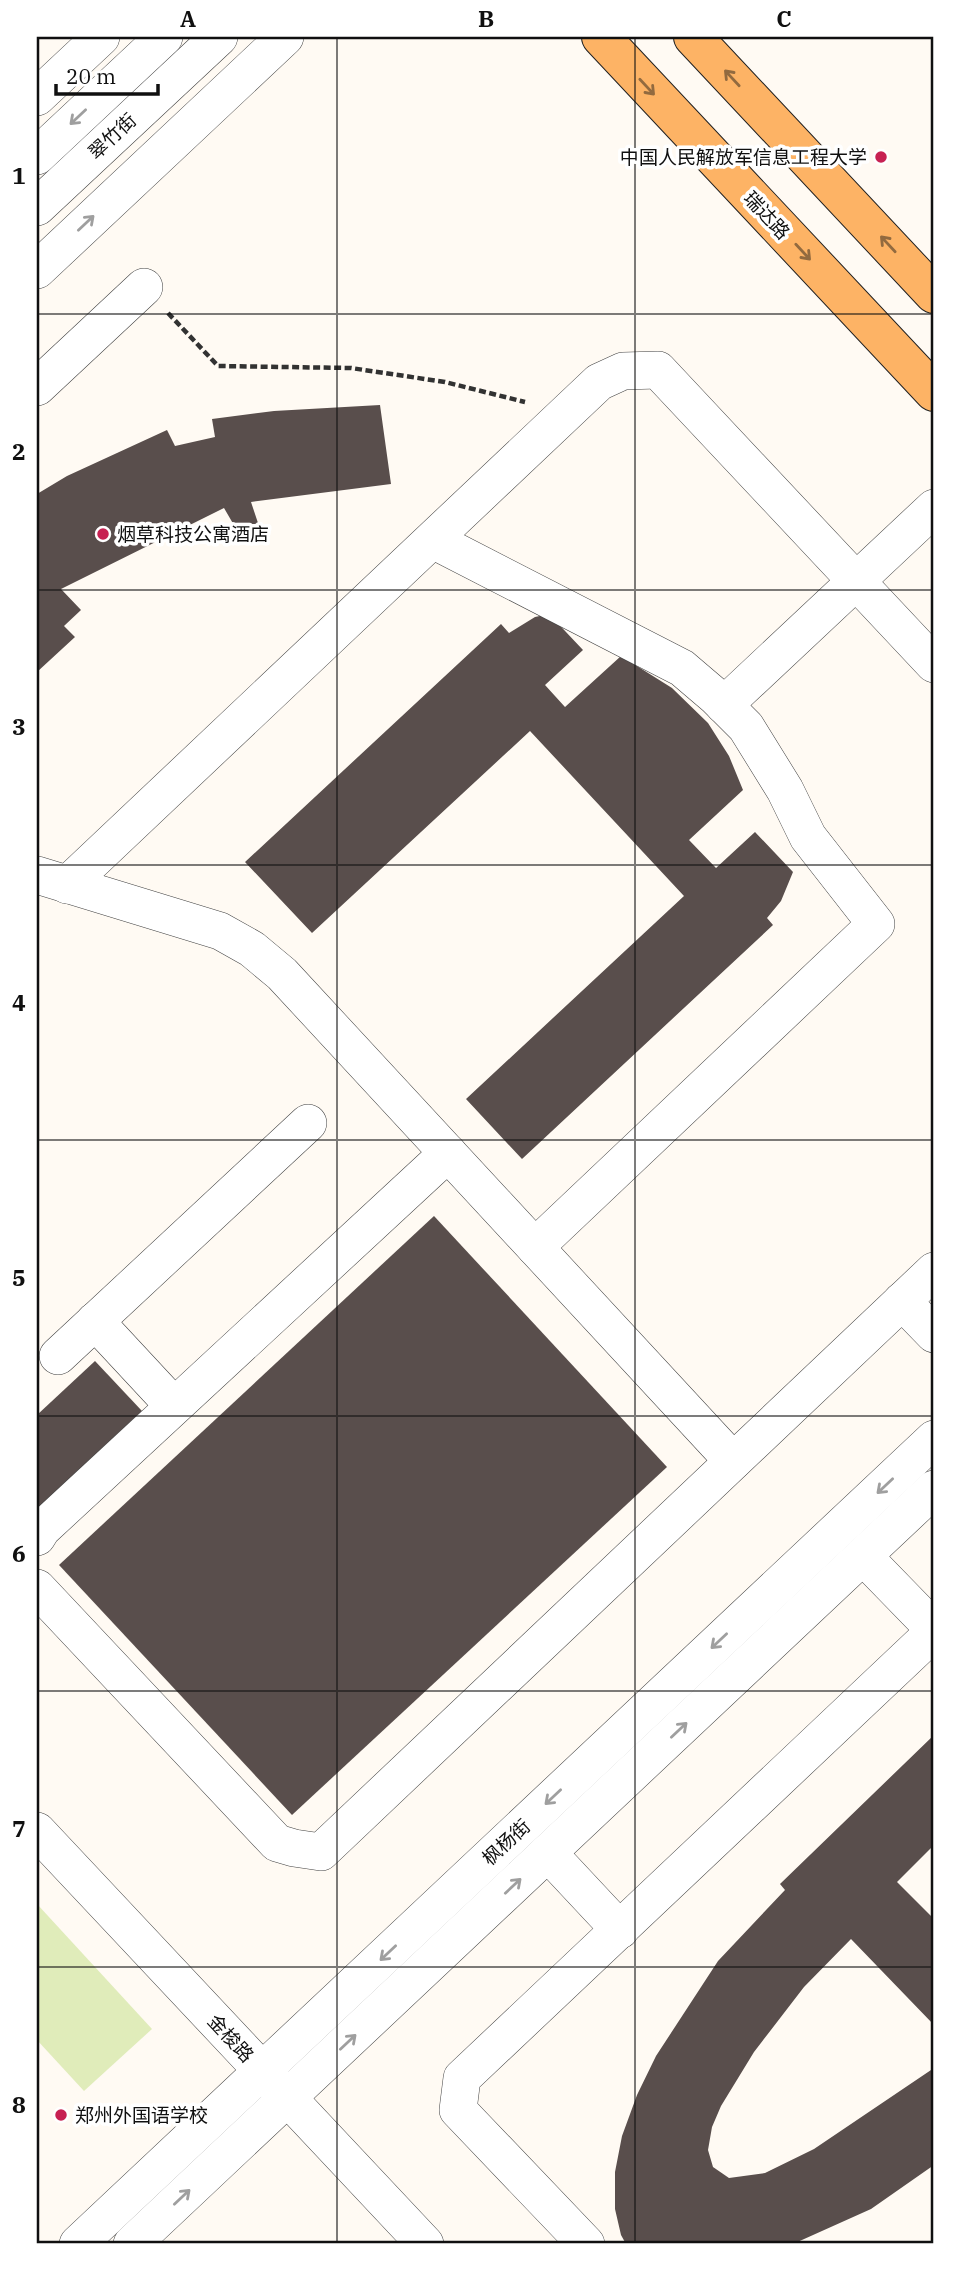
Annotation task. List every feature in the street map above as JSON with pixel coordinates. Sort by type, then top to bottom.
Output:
[{"type":"main road","name":"瑞达路","points":[[601,37],[934,392]]},
{"type":"main road","points":[[693,37],[934,294]]},
{"type":"street","points":[[37,97],[101,37]]},
{"type":"street","name":"翠竹街","points":[[37,156],[164,37]]},
{"type":"street","name":"翠竹街","points":[[37,207],[219,37]]},
{"type":"street","points":[[37,270],[285,37]]},
{"type":"street","points":[[37,387],[144,287]]},
{"type":"street","points":[[52,880],[433,540],[599,382],[622,371],[658,370],[934,664]]},
{"type":"street","points":[[724,705],[934,508]]},
{"type":"street","points":[[433,540],[682,668],[746,727],[785,790],[821,858],[876,924],[535,1247]]},
{"type":"street","points":[[52,880],[220,931],[252,949],[282,974],[733,1461]]},
{"type":"street","points":[[58,1356],[308,1123]]},
{"type":"street","points":[[37,1537],[42,1529],[448,1153]]},
{"type":"street","points":[[37,1588],[277,1843],[294,1849],[321,1852],[934,1270]]},
{"type":"street","points":[[902,1301],[934,1334]]},
{"type":"street","points":[[95,1321],[174,1406]]},
{"type":"street","name":"枫杨街","points":[[78,2244],[934,1439]]},
{"type":"street","name":"枫杨街","points":[[132,2244],[934,1489]]},
{"type":"street","points":[[586,2244],[458,2110],[462,2078],[934,1630],[863,1556]]},
{"type":"street","name":"金梭路","points":[[37,1831],[425,2244]]},
{"type":"street","points":[[548,1853],[620,1930]]},
{"type":"path","points":[[144,287],[218,366],[351,368],[405,375],[486,391],[533,405],[562,418]]},
{"type":"green space","points":[[37,1904],[152,2029],[84,2091],[37,2040]]},
{"type":"building","name":"烟草科技公寓酒店","points":[[380,405],[391,484],[251,502],[260,529],[242,539],[224,508],[61,589],[81,610],[64,626],[75,637],[37,672],[37,494],[67,476],[167,430],[175,446],[215,437],[212,419],[274,411]]},
{"type":"building","points":[[549,614],[583,650],[545,685],[565,707],[621,656],[672,688],[708,723],[729,756],[743,790],[689,840],[716,868],[755,832],[793,872],[781,901],[767,918],[773,925],[522,1159],[466,1099],[684,896],[530,731],[312,933],[245,862],[501,624],[509,633],[535,617]]},
{"type":"building","points":[[434,1216],[667,1467],[292,1815],[59,1565]]},
{"type":"building","points":[[95,1361],[142,1411],[37,1509],[37,1415]]},
{"type":"building","points":[[934,1735],[934,1845],[897,1882],[934,1919],[934,2025],[851,1939],[804,1987],[754,2052],[721,2106],[712,2127],[708,2150],[713,2167],[729,2178],[765,2173],[814,2149],[934,2068],[934,2165],[871,2209],[793,2244],[626,2244],[615,2209],[615,2172],[622,2136],[637,2095],[656,2056],[718,1961],[785,1890],[780,1884]]},
{"type":"place","name":"中国人民解放军信息工程大学","points":[[881,157]]},
{"type":"place","name":"烟草科技公寓酒店","points":[[103,534]]},
{"type":"place","name":"郑州外国语学校","points":[[61,2115]]}]
